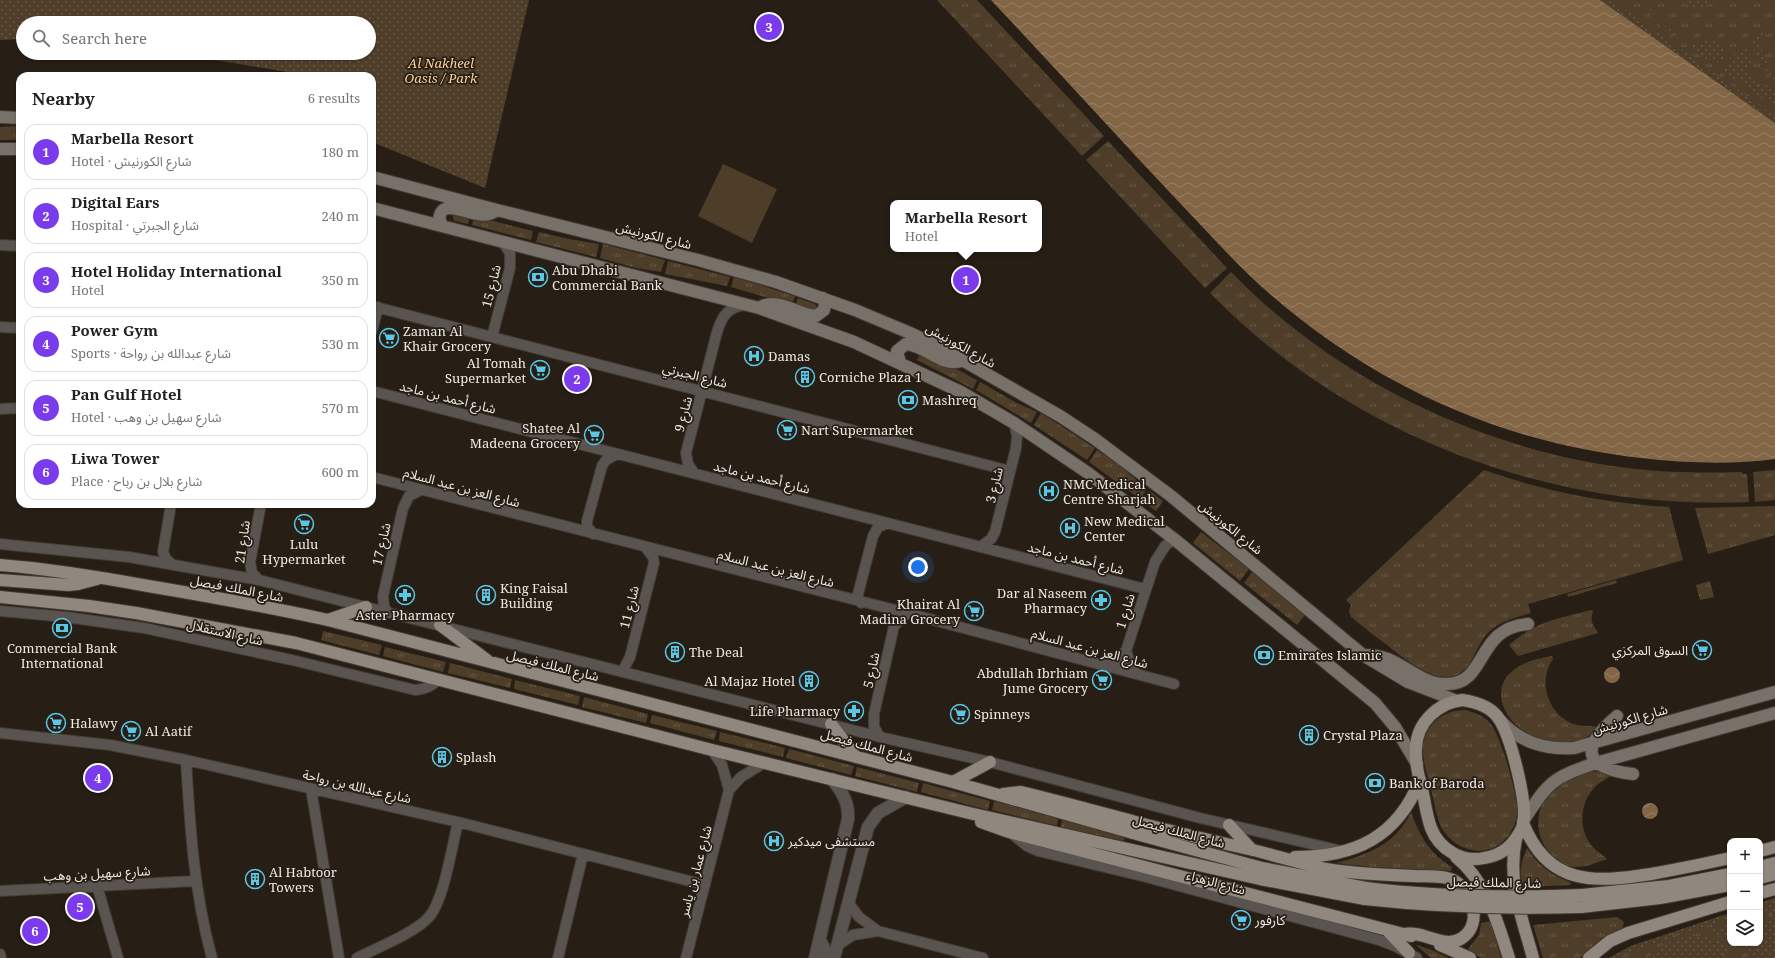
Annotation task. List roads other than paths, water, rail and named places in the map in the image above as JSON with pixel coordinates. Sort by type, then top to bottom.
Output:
[{"type":"main road","points":[[0,117],[16,118]]},
{"type":"main road","points":[[0,149],[16,149]]},
{"type":"main road","name":"شارع الكورنيش","points":[[376,178],[721,266],[776,282],[884,321],[943,349],[1060,416],[1128,462],[1363,655],[1408,682],[1457,701]]},
{"type":"main road","points":[[442,226],[439,215],[444,209],[447,208],[485,215],[490,215],[497,210]]},
{"type":"main road","points":[[376,209],[759,308],[839,336],[960,392],[1014,423],[1088,473],[1174,539],[1375,703],[1395,727],[1417,764]]},
{"type":"main road","points":[[759,308],[766,304],[774,304],[816,316],[824,310],[825,304],[823,298]]},
{"type":"main road","points":[[900,363],[897,351],[906,344],[913,345],[950,362],[962,360]]},
{"type":"main road","name":"شارع الملك فيصل","points":[[0,565],[100,578],[242,601],[328,620],[953,782],[1262,868],[1366,893]]},
{"type":"main road","points":[[0,580],[68,585],[88,582],[100,578]]},
{"type":"main road","name":"شارع الملك فيصل","points":[[0,597],[89,606],[178,620],[296,643],[764,763],[832,778],[969,813],[1260,879],[1366,893],[1451,907],[1494,908],[1581,901],[1660,898],[1727,886]]},
{"type":"main road","points":[[328,620],[366,607]]},
{"type":"main road","points":[[1363,655],[1389,659],[1434,683],[1454,684],[1471,674],[1490,643],[1500,633],[1513,626],[1528,624]]},
{"type":"main road","points":[[440,625],[493,664]]},
{"type":"main road","name":"شارع الكورنيش","points":[[1499,719],[1512,732],[1537,745],[1565,749],[1592,744],[1775,692]]},
{"type":"main road","points":[[1509,958],[1494,911],[1483,889],[1469,869],[1439,842],[1431,828],[1417,764],[1416,747],[1418,734],[1424,723],[1439,708],[1457,701],[1473,702],[1491,710],[1499,719],[1517,769],[1523,803],[1523,822],[1534,844],[1545,858],[1560,869],[1582,878],[1618,879],[1727,859]]},
{"type":"main road","points":[[1533,958],[1514,890],[1512,864],[1516,839],[1523,822],[1541,794],[1550,784],[1568,773],[1596,763],[1775,713]]},
{"type":"main road","points":[[1617,716],[1606,726],[1592,744],[1591,753],[1596,763],[1614,770],[1633,774]]},
{"type":"main road","points":[[832,724],[856,757]]},
{"type":"main road","points":[[953,782],[990,762]]},
{"type":"main road","points":[[1282,858],[1346,852],[1367,843],[1386,831],[1407,808],[1420,780]]},
{"type":"main road","points":[[999,795],[1014,791],[1021,792],[1155,827],[1325,868],[1354,873],[1444,878],[1459,884],[1469,896],[1472,904],[1474,920],[1468,934],[1461,939],[1454,942],[1446,942],[1420,934],[1404,934]]},
{"type":"main road","points":[[969,813],[982,823],[1009,832],[1386,929],[1450,948],[1470,958]]},
{"type":"main road","points":[[1229,825],[1252,850]]},
{"type":"main road","points":[[1450,852],[1465,858],[1485,858],[1504,850],[1516,839]]},
{"type":"main road","points":[[1763,850],[1775,847]]},
{"type":"main road","points":[[1763,866],[1775,863]]},
{"type":"main road","points":[[1763,877],[1775,874]]},
{"type":"main road","name":"شارع الملك فيصل","points":[[1581,901],[1727,875]]},
{"type":"main road","points":[[1589,958],[1610,941],[1628,933],[1727,903]]},
{"type":"main road","points":[[1386,929],[1413,956]]},
{"type":"street","name":"شارع 15","points":[[492,337],[510,268],[510,253],[503,242]]},
{"type":"street","points":[[0,245],[16,246]]},
{"type":"street","name":"شارع 9","points":[[694,473],[688,464],[686,453],[717,332],[723,317],[733,308],[746,304]]},
{"type":"street","name":"شارع الجبرتي","points":[[376,306],[1010,471]]},
{"type":"street","points":[[0,327],[16,328]]},
{"type":"street","name":"شارع أحمد بن ماجد","points":[[376,392],[1145,589]]},
{"type":"street","points":[[0,409],[16,408]]},
{"type":"street","name":"شارع 3","points":[[980,547],[991,538],[995,532],[1017,441],[1014,423]]},
{"type":"street","points":[[593,534],[587,526],[587,521],[600,472],[606,460],[617,454]]},
{"type":"street","name":"شارع العز بن عبد السلام","points":[[376,478],[861,603],[907,613],[1174,684]]},
{"type":"street","name":"شارع 17","points":[[387,612],[384,606],[383,596],[403,508],[409,496],[421,490]]},
{"type":"street","points":[[170,508],[163,552],[166,559],[172,564]]},
{"type":"street","name":"شارع 21","points":[[259,580],[252,572],[250,562],[260,508]]},
{"type":"street","points":[[861,603],[858,599],[858,594],[872,536],[878,527],[888,523]]},
{"type":"street","name":"شارع 1","points":[[1126,651],[1157,556],[1165,546],[1174,539]]},
{"type":"street","name":"شارع الملك فيصل","points":[[0,544],[85,552],[172,564],[259,580],[880,737],[990,762],[1229,825],[1346,852]]},
{"type":"street","name":"شارع 11","points":[[622,672],[630,657],[654,563],[650,552],[646,548]]},
{"type":"street","name":"شارع الاستقلال","points":[[0,612],[66,617],[144,628],[292,660],[415,690],[424,689],[433,685],[439,679]]},
{"type":"street","name":"شارع 5","points":[[880,737],[876,732],[873,720],[894,626],[907,613]]},
{"type":"street","points":[[1104,665],[1116,660],[1126,651],[1136,674]]},
{"type":"street","name":"شارع عبدالله بن رواحة","points":[[0,733],[110,745],[186,760],[458,822],[705,885]]},
{"type":"street","name":"شارع عمار بن ياسر","points":[[686,958],[729,790],[724,769],[712,750]]},
{"type":"street","points":[[186,760],[195,881],[212,958]]},
{"type":"street","points":[[729,790],[741,777],[764,763]]},
{"type":"street","points":[[815,958],[848,819],[847,803],[832,778]]},
{"type":"street","points":[[311,789],[339,958]]},
{"type":"street","points":[[834,958],[868,827],[878,813],[906,797]]},
{"type":"street","points":[[357,958],[420,925],[433,911],[440,896],[458,822]]},
{"type":"street","name":"شارع الزهراء","points":[[1009,832],[1027,846],[1038,851],[1146,877],[1372,938],[1395,946],[1413,956]]},
{"type":"street","points":[[843,843],[849,835],[855,836],[856,840],[845,883],[845,892],[848,902],[859,917],[878,931],[983,958]]},
{"type":"street","points":[[558,958],[583,854]]},
{"type":"street","name":"شارع سهيل بن وهب","points":[[0,891],[195,881]]},
{"type":"street","points":[[97,886],[118,958]]},
{"type":"street","points":[[838,945],[853,935],[878,931]]},
{"type":"street","points":[[820,940],[824,948],[824,958]]},
{"type":"street","points":[[0,954],[1,958]]},
{"type":"water","points":[[991,0],[1600,0],[1775,123],[1775,459],[1725,463],[1691,462],[1641,458],[1590,450],[1540,439],[1491,424],[1444,405],[1398,383],[1354,357],[1311,328],[1258,284],[1234,261]]},
{"type":"water","points":[[1609,667],[1615,667],[1620,672],[1618,681],[1615,683],[1609,683],[1604,678],[1604,672]]},
{"type":"water","points":[[1647,803],[1653,803],[1658,808],[1656,817],[1653,819],[1647,819],[1642,814],[1642,808]]},
{"type":"place","name":"Hotel Holiday International","points":[[769,27]]},
{"type":"place","name":"Abu Dhabi Commercial Bank","points":[[538,277]]},
{"type":"place","name":"Marbella Resort","points":[[966,280]]},
{"type":"place","name":"Zaman Al Khair Grocery","points":[[389,338]]},
{"type":"place","name":"Damas","points":[[754,356]]},
{"type":"place","name":"Al Tomah Supermarket","points":[[540,370]]},
{"type":"place","name":"Corniche Plaza 1","points":[[805,377]]},
{"type":"place","name":"Digital Ears","points":[[577,379]]},
{"type":"place","name":"Mashreq","points":[[908,400]]},
{"type":"place","name":"Nart Supermarket","points":[[787,430]]},
{"type":"place","name":"Shatee Al Madeena Grocery","points":[[594,435]]},
{"type":"place","name":"NMC Medical Centre Sharjah","points":[[1049,491]]},
{"type":"place","name":"Lulu Hypermarket","points":[[304,524]]},
{"type":"place","name":"New Medical Center","points":[[1070,528]]},
{"type":"place","name":"Aster Pharmacy","points":[[405,595]]},
{"type":"place","name":"King Faisal Building","points":[[486,595]]},
{"type":"place","name":"Dar al Naseem Pharmacy","points":[[1101,600]]},
{"type":"place","name":"Khairat Al Madina Grocery","points":[[974,611]]},
{"type":"place","name":"Commercial Bank International","points":[[62,628]]},
{"type":"place","name":"السوق المركزي","points":[[1702,650]]},
{"type":"place","name":"The Deal","points":[[675,652]]},
{"type":"place","name":"Emirates Islamic","points":[[1264,655]]},
{"type":"place","name":"Abdullah Ibrhiam Jume Grocery","points":[[1102,680]]},
{"type":"place","name":"Al Majaz Hotel","points":[[809,681]]},
{"type":"place","name":"Life Pharmacy","points":[[854,711]]},
{"type":"place","name":"Spinneys","points":[[960,714]]},
{"type":"place","name":"Halawy","points":[[56,723]]},
{"type":"place","name":"Al Aatif","points":[[131,731]]},
{"type":"place","name":"Crystal Plaza","points":[[1309,735]]},
{"type":"place","name":"Splash","points":[[442,757]]},
{"type":"place","name":"Power Gym","points":[[98,778]]},
{"type":"place","name":"Bank of Baroda","points":[[1375,783]]},
{"type":"place","name":"مستشفى ميدكير","points":[[774,841]]},
{"type":"place","name":"Al Habtoor Towers","points":[[255,879]]},
{"type":"place","name":"Pan Gulf Hotel","points":[[80,907]]},
{"type":"place","name":"كارفور","points":[[1241,920]]},
{"type":"place","name":"Liwa Tower","points":[[35,931]]},
{"type":"park label","name":"Al Nakheel Oasis / Park","points":[[441,70]]}]
